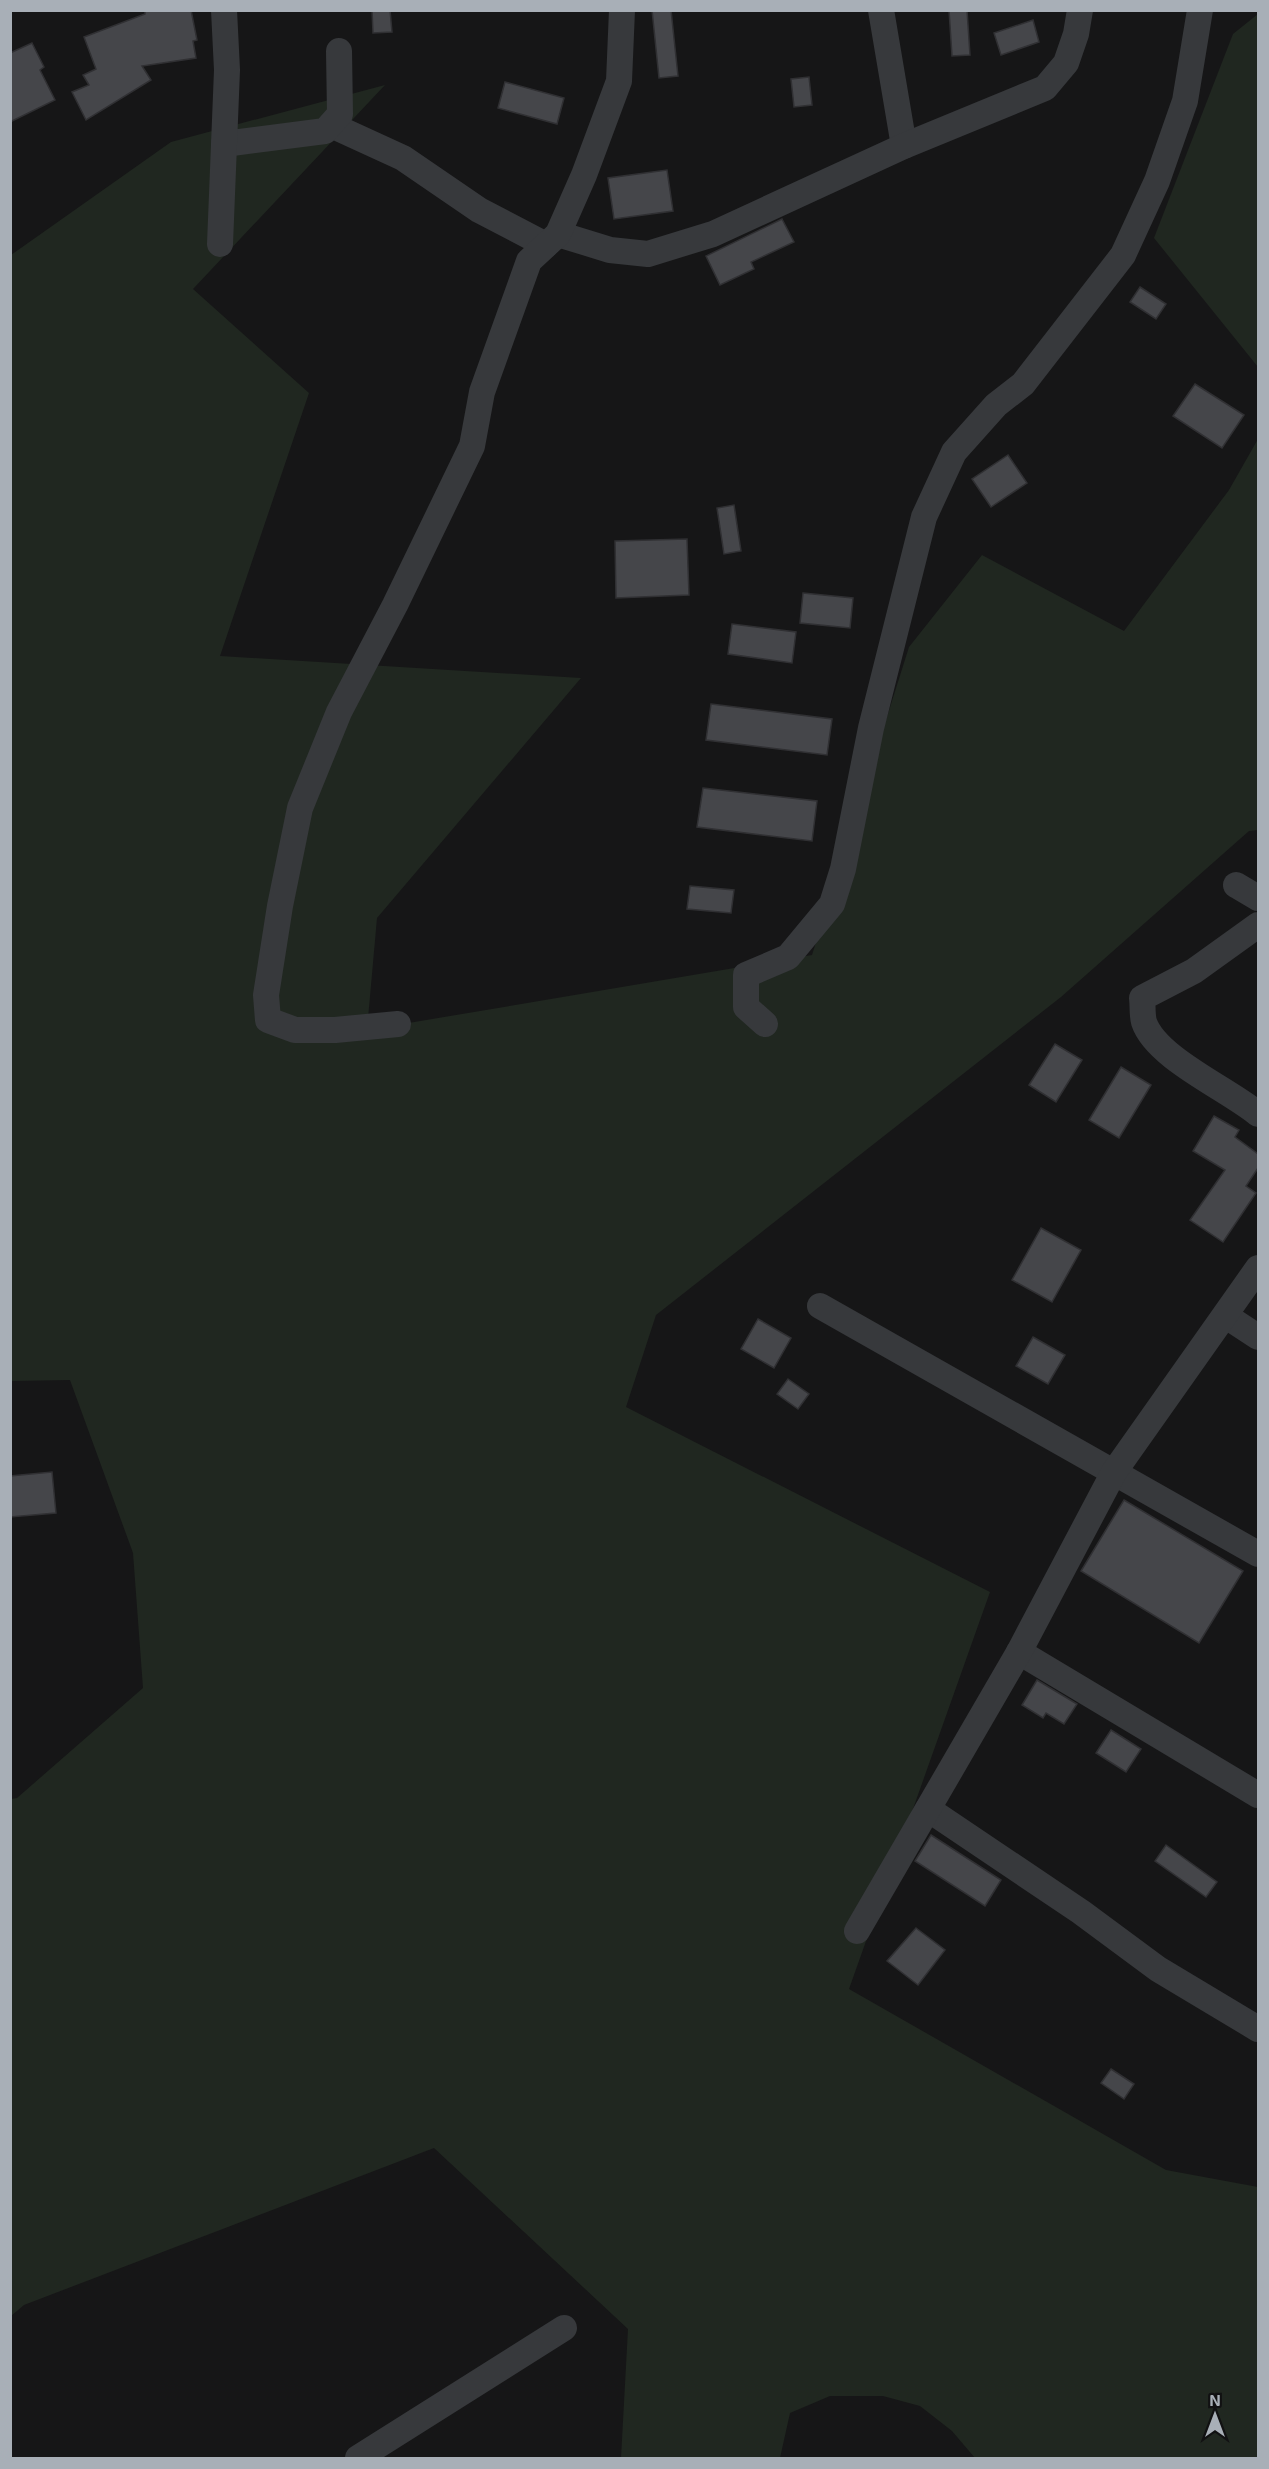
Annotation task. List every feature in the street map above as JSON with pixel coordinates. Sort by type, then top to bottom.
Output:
[{"type":"street","points":[[220,244],[226,70],[224,10]]},
{"type":"street","points":[[398,1024],[335,1030],[296,1030],[268,1020],[266,995],[280,906],[300,808],[339,712],[395,605],[472,446],[482,392],[529,261],[552,240],[584,175],[619,81],[622,10]]},
{"type":"street","points":[[881,10],[904,146]]},
{"type":"street","points":[[331,125],[403,159],[479,210],[552,240],[648,254],[712,234],[904,146],[1045,88],[1066,63],[1076,34],[1080,10]]},
{"type":"street","points":[[765,1024],[746,1006],[746,975],[788,957],[832,904],[843,869],[871,728],[905,602],[924,517],[954,452],[996,405],[1023,384],[1123,255],[1157,181],[1185,101],[1200,10]]},
{"type":"street","points":[[224,144],[325,131],[340,114],[339,51]]},
{"type":"street","points":[[1236,885],[1258,898]]},
{"type":"street","points":[[1258,925],[1194,971],[1142,998],[1144,1022],[1166,1053],[1237,1097],[1258,1114]]},
{"type":"street","points":[[857,1930],[1019,1652],[1114,1472],[1258,1268]]},
{"type":"street","points":[[820,1306],[1258,1554]]},
{"type":"street","points":[[1226,1316],[1258,1336]]},
{"type":"street","points":[[1019,1652],[1258,1794]]},
{"type":"street","points":[[928,1809],[1081,1912],[1158,1969],[1258,2030]]},
{"type":"street","points":[[358,2458],[564,2328]]},
{"type":"shaded area","points":[[1258,14],[1258,367],[1154,238],[1233,34]]},
{"type":"shaded area","points":[[385,85],[193,289],[309,393],[220,656],[581,678],[377,918],[367,1030],[812,955],[909,647],[982,555],[1124,631],[1229,490],[1258,439],[1258,830],[1249,831],[1061,997],[656,1315],[626,1407],[990,1592],[849,1989],[1166,2170],[1258,2187],[1258,2458],[975,2458],[952,2431],[920,2406],[883,2396],[830,2396],[790,2413],[780,2458],[621,2458],[628,2329],[434,2148],[24,2305],[11,2316],[11,1799],[17,1798],[143,1688],[133,1553],[70,1380],[11,1381],[11,255],[171,142]]},
{"type":"building","points":[[145,10],[191,10],[197,40],[193,41],[196,58],[142,66],[151,80],[86,120],[72,92],[89,85],[83,75],[96,69],[84,37],[145,14]]},
{"type":"building","points":[[372,10],[390,10],[392,32],[373,33]]},
{"type":"building","points":[[652,10],[671,10],[678,76],[659,78]]},
{"type":"building","points":[[949,10],[967,10],[970,55],[952,56]]},
{"type":"building","points":[[1033,20],[1039,42],[1001,55],[994,33]]},
{"type":"building","points":[[32,43],[44,67],[40,70],[55,100],[10,122],[10,53]]},
{"type":"building","points":[[809,77],[812,105],[794,107],[791,79]]},
{"type":"building","points":[[505,82],[564,98],[557,124],[498,108]]},
{"type":"building","points":[[667,170],[673,211],[614,219],[608,178]]},
{"type":"building","points":[[782,219],[794,242],[751,262],[754,269],[720,285],[706,256]]},
{"type":"building","points":[[1140,287],[1166,304],[1156,319],[1130,302]]},
{"type":"building","points":[[1195,384],[1244,415],[1222,448],[1173,416]]},
{"type":"building","points":[[1008,455],[1027,483],[991,507],[972,479]]},
{"type":"building","points":[[734,505],[741,551],[724,554],[717,508]]},
{"type":"building","points":[[687,539],[689,595],[616,598],[615,541]]},
{"type":"building","points":[[803,593],[853,598],[850,628],[800,623]]},
{"type":"building","points":[[732,624],[796,632],[792,663],[728,654]]},
{"type":"building","points":[[711,704],[832,719],[827,755],[706,740]]},
{"type":"building","points":[[703,788],[817,801],[812,841],[697,827]]},
{"type":"building","points":[[690,886],[734,890],[731,913],[687,909]]},
{"type":"building","points":[[1055,1044],[1082,1060],[1056,1102],[1029,1085]]},
{"type":"building","points":[[1121,1067],[1151,1085],[1119,1138],[1089,1120]]},
{"type":"building","points":[[1214,1116],[1239,1130],[1235,1137],[1258,1154],[1258,1168],[1246,1186],[1256,1193],[1223,1242],[1190,1220],[1225,1170],[1193,1151]]},
{"type":"building","points":[[1041,1228],[1081,1250],[1052,1302],[1012,1280]]},
{"type":"building","points":[[758,1319],[791,1338],[774,1368],[741,1349]]},
{"type":"building","points":[[1033,1337],[1065,1355],[1048,1384],[1016,1366]]},
{"type":"building","points":[[788,1379],[809,1394],[798,1409],[777,1394]]},
{"type":"building","points":[[52,1472],[56,1513],[10,1517],[10,1476]]},
{"type":"building","points":[[1124,1500],[1243,1571],[1199,1643],[1081,1571]]},
{"type":"building","points":[[1037,1680],[1077,1704],[1064,1724],[1046,1713],[1043,1718],[1022,1705]]},
{"type":"building","points":[[1111,1730],[1141,1749],[1126,1772],[1096,1753]]},
{"type":"building","points":[[931,1835],[1001,1880],[985,1906],[915,1861]]},
{"type":"building","points":[[1166,1845],[1217,1882],[1206,1897],[1155,1861]]},
{"type":"building","points":[[916,1928],[945,1950],[918,1985],[887,1961]]},
{"type":"building","points":[[1111,2069],[1134,2084],[1124,2099],[1101,2083]]}]
